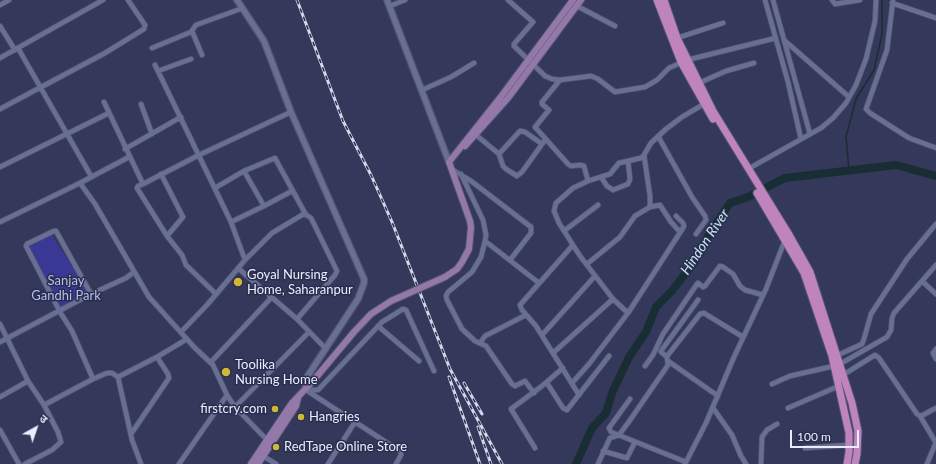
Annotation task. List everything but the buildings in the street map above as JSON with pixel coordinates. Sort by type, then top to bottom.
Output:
[{"type":"main road","points":[[657,0],[704,104],[747,170],[785,240],[810,272],[836,356],[839,386],[849,433],[847,464]]},
{"type":"main road","points":[[664,0],[684,61],[699,83],[715,119]]},
{"type":"main road","points":[[251,464],[296,406],[298,397],[372,314],[391,301],[445,277],[457,269],[469,249],[471,235],[470,220],[449,162],[531,63],[577,2]]},
{"type":"main road","points":[[459,150],[476,135],[508,98],[531,63]]},
{"type":"main road","points":[[771,212],[788,232],[837,365],[843,375],[852,403],[858,431],[857,454],[854,464]]},
{"type":"main road","points":[[258,464],[269,442]]},
{"type":"street","points":[[0,5],[9,0]]},
{"type":"street","points":[[0,58],[103,0]]},
{"type":"street","points":[[0,110],[105,53],[144,29],[145,25],[128,0]]},
{"type":"street","points":[[237,0],[264,41],[291,112],[364,279],[358,299],[307,377],[305,390]]},
{"type":"street","points":[[405,0],[388,3],[449,162]]},
{"type":"street","points":[[508,0],[533,22],[514,45],[531,63],[549,78],[560,80],[591,76],[598,79],[613,91],[618,92],[649,85],[657,80],[669,68],[684,61],[776,38]]},
{"type":"street","points":[[832,0],[835,4],[860,0]]},
{"type":"street","points":[[747,170],[805,137],[833,118],[849,97],[866,59],[875,21],[876,0]]},
{"type":"street","points":[[770,1],[776,38],[805,137]]},
{"type":"street","points":[[770,1],[783,39],[805,137]]},
{"type":"street","points":[[577,2],[615,26]]},
{"type":"street","points":[[936,18],[892,2],[887,50],[866,109],[870,114],[904,135],[918,142],[936,148]]},
{"type":"street","points":[[152,48],[192,31],[196,25],[243,8]]},
{"type":"street","points":[[677,38],[723,23]]},
{"type":"street","points":[[0,26],[42,87],[91,176]]},
{"type":"street","points":[[192,31],[202,55]]},
{"type":"street","points":[[783,39],[849,97]]},
{"type":"street","points":[[158,71],[191,59]]},
{"type":"street","points":[[422,90],[451,77],[474,63]]},
{"type":"street","points":[[699,83],[726,71],[754,63]]},
{"type":"street","points":[[155,65],[231,222],[245,260]]},
{"type":"street","points":[[544,142],[535,127],[549,110],[542,104],[542,102],[560,80]]},
{"type":"street","points":[[104,102],[125,149],[143,184]]},
{"type":"street","points":[[141,104],[152,134]]},
{"type":"street","points":[[628,313],[613,299],[573,245],[559,223],[554,211],[556,203],[573,188],[588,181],[610,174],[619,163],[640,158],[644,155],[651,143],[678,119],[704,104]]},
{"type":"street","points":[[216,294],[186,265],[182,255],[167,236],[137,188],[138,186],[199,155],[291,112]]},
{"type":"street","points":[[0,167],[109,113]]},
{"type":"street","points":[[125,149],[181,117]]},
{"type":"street","points":[[499,154],[520,131],[525,132],[544,142],[571,166],[584,166],[588,181]]},
{"type":"street","points":[[476,135],[499,154],[506,169],[517,176],[522,172],[544,142]]},
{"type":"street","points":[[658,136],[692,197],[705,216],[706,220],[696,234]]},
{"type":"street","points":[[644,155],[650,196],[650,207]]},
{"type":"street","points":[[0,222],[130,157]]},
{"type":"street","points":[[215,188],[244,171],[275,158],[292,191],[306,214],[311,218],[338,271],[297,319]]},
{"type":"street","points":[[601,177],[607,186],[613,190],[628,184],[630,179],[628,161]]},
{"type":"street","points":[[452,169],[461,174],[531,227],[531,233],[510,260]]},
{"type":"street","points":[[244,171],[264,206]]},
{"type":"street","points":[[161,174],[183,217],[167,236]]},
{"type":"street","points":[[461,174],[483,220],[486,235],[481,257],[472,272],[451,290],[446,296],[446,300],[462,329],[470,337],[486,346],[514,386],[524,381],[534,392]]},
{"type":"street","points":[[80,182],[95,204],[149,297],[187,339],[211,362],[235,407],[269,442]]},
{"type":"street","points":[[231,222],[292,191]]},
{"type":"street","points":[[564,231],[598,205]]},
{"type":"street","points":[[586,264],[620,237],[635,216],[650,207],[660,205],[671,222],[680,232]]},
{"type":"street","points":[[181,332],[239,269],[245,260],[272,233],[306,214]]},
{"type":"street","points":[[572,383],[589,364],[628,313],[684,226],[684,224],[676,216]]},
{"type":"street","points":[[836,356],[862,344],[870,314],[907,259],[936,224]]},
{"type":"street","points":[[91,294],[56,231],[26,246],[60,312],[72,331],[93,379]]},
{"type":"street","points":[[630,399],[609,428],[612,432],[686,463],[706,424],[769,283],[788,232]]},
{"type":"street","points":[[485,241],[539,283]]},
{"type":"street","points":[[573,245],[520,305],[554,353],[579,395]]},
{"type":"street","points":[[772,384],[790,376],[837,365],[889,335],[893,315],[936,265]]},
{"type":"street","points":[[645,366],[653,355],[663,334],[697,284],[698,283],[703,287],[705,286],[720,266],[733,274],[740,286],[745,290],[763,295]]},
{"type":"street","points":[[239,269],[297,319],[326,349]]},
{"type":"street","points":[[0,342],[60,312],[91,294],[126,278],[134,272]]},
{"type":"street","points":[[542,335],[595,276]]},
{"type":"street","points":[[922,281],[936,294]]},
{"type":"street","points":[[211,362],[271,298]]},
{"type":"street","points":[[554,353],[613,299]]},
{"type":"street","points":[[698,300],[661,352],[668,359],[718,396]]},
{"type":"street","points":[[305,390],[318,390],[378,326],[401,309],[406,310],[434,371]]},
{"type":"street","points":[[598,464],[603,450],[610,438],[619,435],[668,365],[668,359],[702,313],[744,337]]},
{"type":"street","points":[[480,343],[483,337],[526,315]]},
{"type":"street","points":[[0,324],[28,381],[44,405],[58,432],[61,442],[52,450],[25,464]]},
{"type":"street","points":[[378,326],[419,361]]},
{"type":"street","points":[[235,407],[309,332]]},
{"type":"street","points":[[118,377],[158,357],[187,339]]},
{"type":"street","points":[[936,349],[933,352],[936,359]]},
{"type":"street","points":[[843,375],[873,355],[877,356],[917,414],[920,416],[936,442],[927,464]]},
{"type":"street","points":[[546,383],[564,409],[568,409],[609,356]]},
{"type":"street","points":[[131,434],[169,378],[158,357]]},
{"type":"street","points":[[535,448],[511,409],[546,383],[562,368]]},
{"type":"street","points":[[44,405],[93,379],[110,373],[118,377]]},
{"type":"street","points":[[118,377],[132,440],[141,464]]},
{"type":"street","points":[[0,397],[28,381]]},
{"type":"street","points":[[788,408],[839,386]]},
{"type":"street","points":[[305,390],[401,452],[400,458],[396,464]]},
{"type":"street","points":[[179,464],[227,394]]},
{"type":"street","points":[[713,408],[732,435],[746,464]]},
{"type":"street","points":[[920,416],[936,408]]},
{"type":"street","points":[[328,464],[355,422]]},
{"type":"street","points":[[761,464],[762,437],[768,430],[777,424]]},
{"type":"street","points":[[0,430],[19,464]]},
{"type":"street","points":[[603,450],[627,458],[635,442]]},
{"type":"street","points":[[805,448],[849,445]]},
{"type":"street","points":[[263,456],[276,464]]},
{"type":"green space","name":"Sanjay Gandhi Park","points":[[51,234],[91,295],[59,315],[27,247]]},
{"type":"waterway","points":[[849,171],[846,137],[856,99],[874,70],[882,34],[882,0]]},
{"type":"waterway","name":"Hindon River","points":[[576,464],[592,428],[606,413],[612,393],[629,357],[646,332],[656,307],[672,291],[694,262],[710,233],[730,203],[748,197],[785,178],[896,165],[936,176]]},
{"type":"railway","points":[[297,0],[343,121],[371,175],[392,222],[450,369],[502,464]]},
{"type":"railway","points":[[449,377],[480,464]]},
{"type":"railway","points":[[464,383],[482,414]]},
{"type":"railway","points":[[478,427],[491,464]]},
{"type":"place","name":"Goyal Nursing Home, Saharanpur","points":[[238,282]]},
{"type":"place","name":"Toolika Nursing Home","points":[[226,372]]},
{"type":"place","name":"firstcry.com","points":[[275,409]]},
{"type":"place","name":"Hangries","points":[[301,417]]},
{"type":"place","name":"RedTape Online Store","points":[[276,447]]}]
